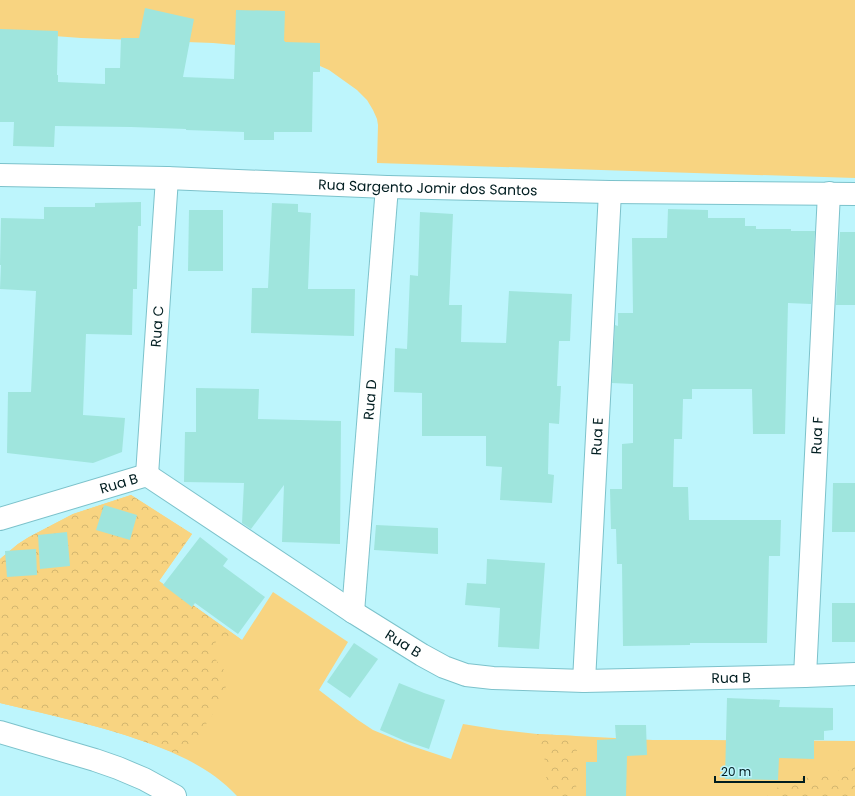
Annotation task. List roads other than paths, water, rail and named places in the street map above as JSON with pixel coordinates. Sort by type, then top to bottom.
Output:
[{"type":"street","name":"Rua Sargento Jomir dos Santos","points":[[0,174],[167,178],[387,187],[610,192],[855,194]]},
{"type":"street","name":"Rua C","points":[[147,475],[167,178]]},
{"type":"street","name":"Rua D","points":[[353,612],[387,187]]},
{"type":"street","name":"Rua E","points":[[584,681],[610,192]]},
{"type":"street","name":"Rua F","points":[[805,676],[829,193]]},
{"type":"street","name":"Rua B","points":[[0,519],[147,475],[353,612],[422,655],[444,667],[466,675],[493,678],[584,681],[855,674]]},
{"type":"street","points":[[0,732],[118,768],[144,778],[175,796]]}]
